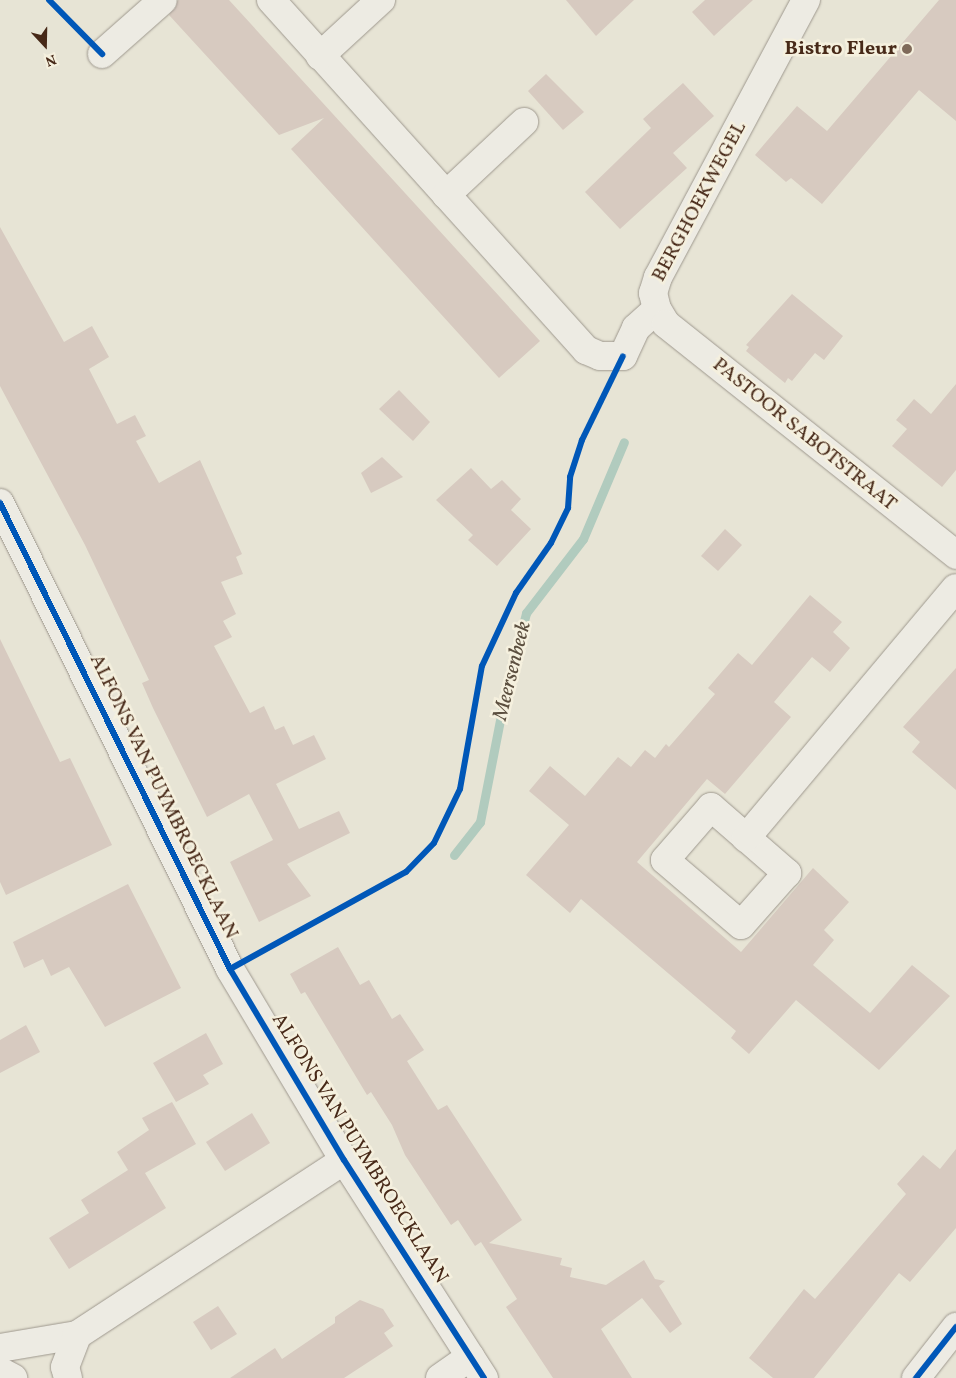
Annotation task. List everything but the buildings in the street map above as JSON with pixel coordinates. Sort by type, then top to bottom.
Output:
[{"type":"street","points":[[102,54],[163,0]]},
{"type":"street","points":[[271,0],[446,195],[524,122]]},
{"type":"street","points":[[320,56],[381,0]]},
{"type":"street","name":"BERGHOEKWEGEL","points":[[446,195],[586,350],[600,356],[623,356],[636,328],[657,309],[653,293],[658,278],[806,0]]},
{"type":"street","name":"PASTOOR SABOTSTRAAT","points":[[657,309],[666,324],[956,555]]},
{"type":"street","name":"ALFONS VAN PUYMBROECKLAAN","points":[[0,503],[230,969],[344,1160],[477,1368]]},
{"type":"street","points":[[746,838],[956,588]]},
{"type":"street","points":[[0,1348],[77,1335],[344,1160]]},
{"type":"street","points":[[916,1378],[956,1327]]},
{"type":"street","points":[[68,1378],[65,1367],[77,1335]]},
{"type":"street","points":[[440,1378],[477,1368]]},
{"type":"street","points":[[0,1371],[14,1378]]},
{"type":"waterway","name":"Meersenbeek","points":[[454,855],[480,822],[505,695],[526,613],[583,539],[624,442]]},
{"type":"cycle path","points":[[49,0],[102,54]]},
{"type":"cycle path","points":[[230,969],[406,872],[434,843],[460,789],[482,666],[516,593],[551,543],[568,508],[570,477],[582,440],[623,356]]},
{"type":"cycle path","points":[[0,503],[230,969],[344,1160],[484,1378]]},
{"type":"cycle path","points":[[916,1378],[956,1327]]},
{"type":"place","name":"Bistro Fleur","points":[[907,49]]}]
